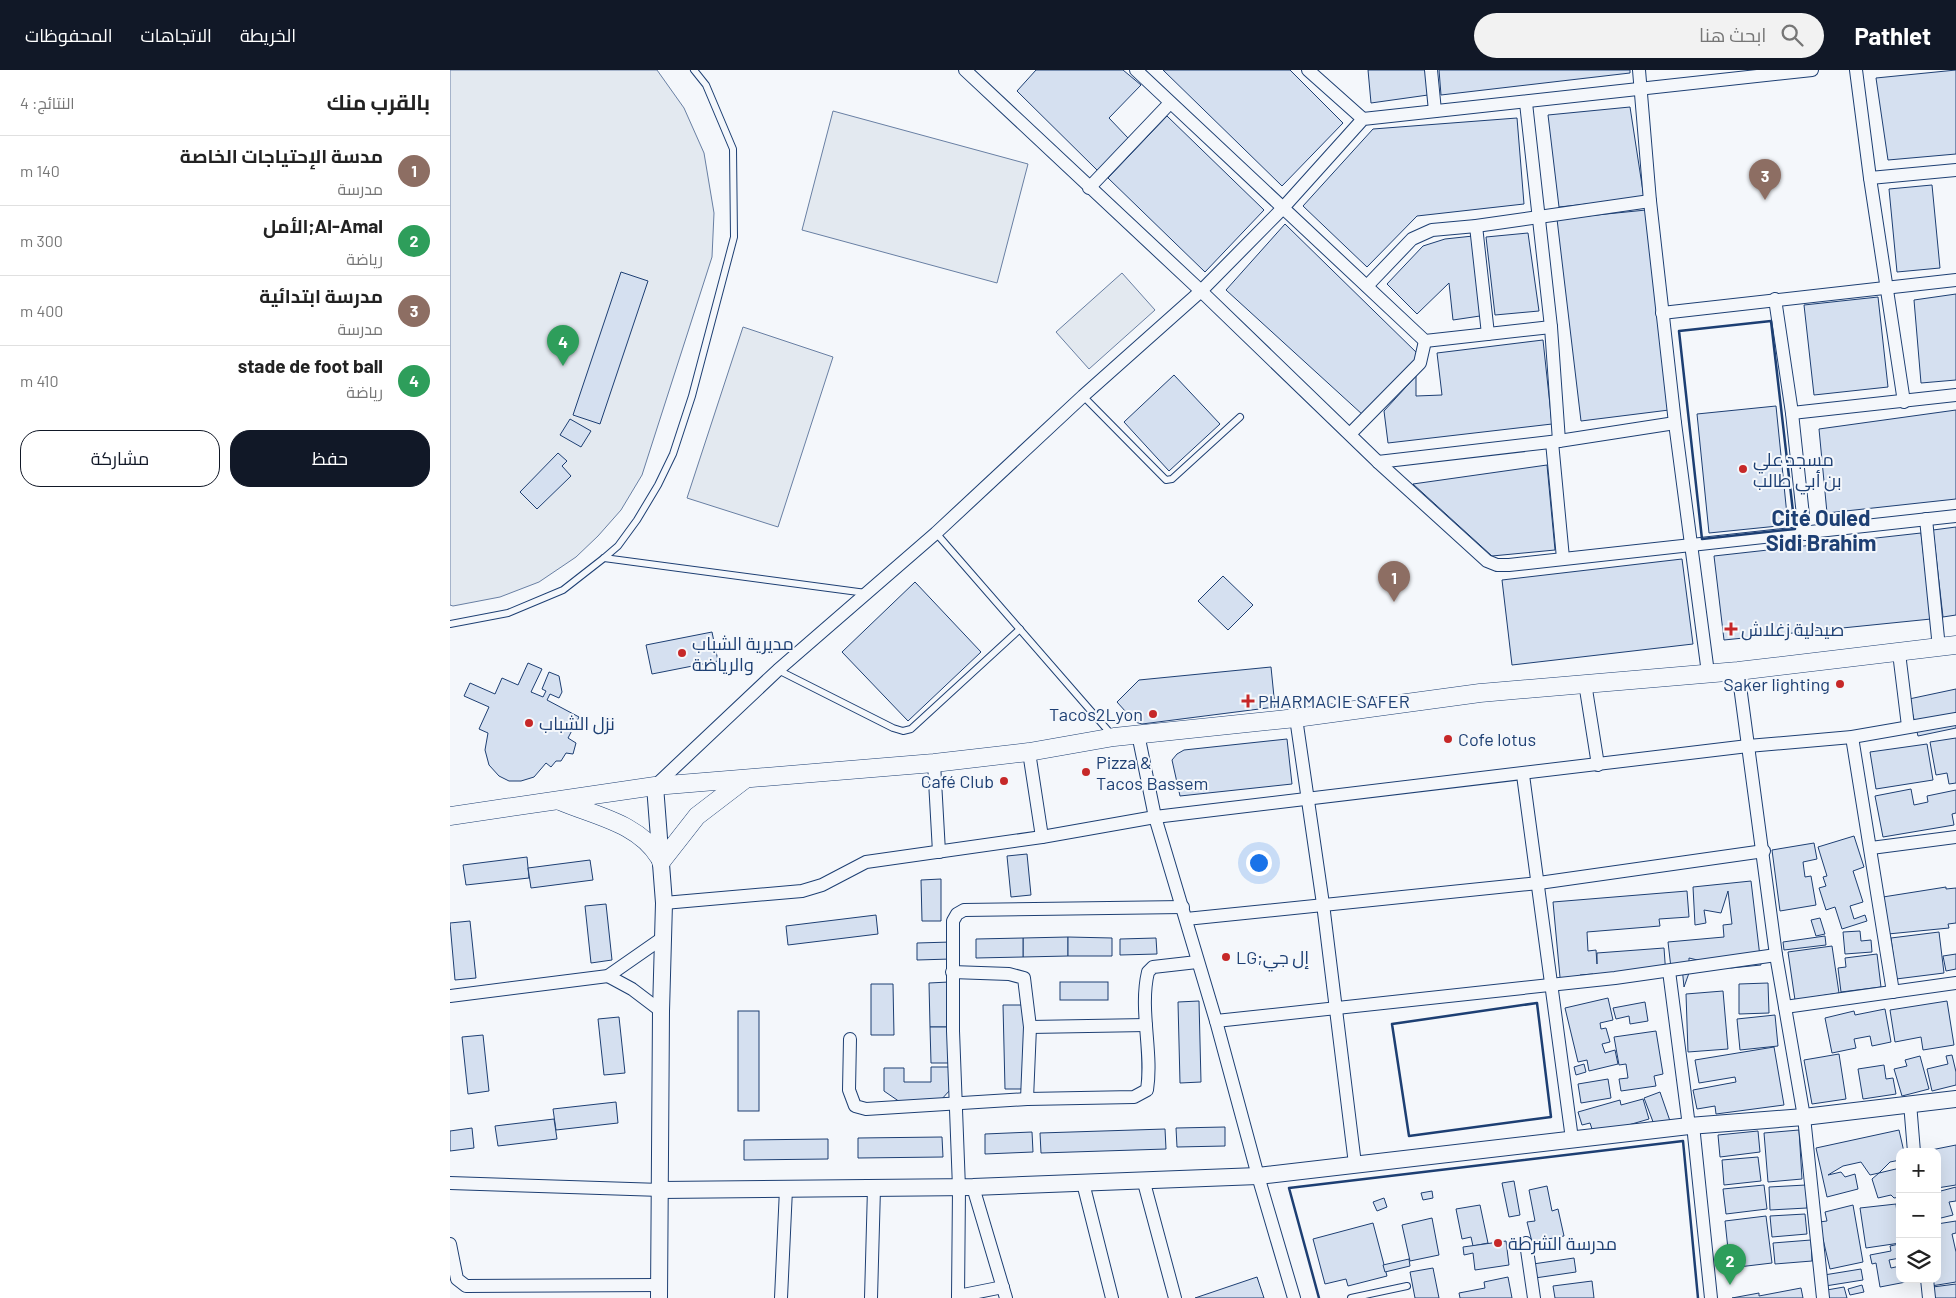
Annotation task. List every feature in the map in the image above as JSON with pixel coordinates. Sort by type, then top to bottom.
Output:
[{"type":"main road","points":[[450,816],[655,786],[744,780],[1029,752],[1114,737],[1296,718],[1480,693],[1738,671],[1947,647]]},
{"type":"main road","points":[[560,801],[606,818],[632,832],[648,842],[660,860],[697,816],[744,780]]},
{"type":"street","points":[[965,70],[1201,291],[1378,462],[1487,561],[1497,565],[1509,565],[1956,516]]},
{"type":"street","points":[[1136,70],[1282,209],[1425,341],[1551,327]]},
{"type":"street","points":[[1308,70],[1363,119]]},
{"type":"street","points":[[1431,70],[1435,111]]},
{"type":"street","points":[[1639,70],[1662,313],[1690,546],[1708,673]]},
{"type":"street","points":[[450,1244],[457,1279],[466,1286],[659,1291],[661,1011],[664,903],[655,786],[778,670],[936,533],[1083,396],[1201,291],[1282,209],[1363,119],[1526,103],[1812,70]]},
{"type":"street","points":[[1856,70],[1870,178],[1904,402]]},
{"type":"street","points":[[1089,188],[1170,103]]},
{"type":"street","points":[[1526,103],[1551,327],[1563,558]]},
{"type":"street","points":[[1870,178],[1956,170]]},
{"type":"street","points":[[1366,286],[1402,248],[1417,236],[1432,230],[1539,218],[1650,201]]},
{"type":"street","points":[[1476,226],[1488,334]]},
{"type":"street","points":[[1662,313],[1956,280]]},
{"type":"street","points":[[1776,299],[1792,414],[1805,534]]},
{"type":"street","points":[[1350,434],[1420,363],[1425,341]]},
{"type":"street","points":[[1792,414],[1956,395]]},
{"type":"street","points":[[1378,462],[1556,441],[1675,423]]},
{"type":"street","points":[[1926,519],[1947,647]]},
{"type":"street","points":[[1899,653],[1908,726]]},
{"type":"street","points":[[1738,671],[1764,851],[1776,955],[1804,1117],[1823,1298]]},
{"type":"street","points":[[1585,683],[1598,765]]},
{"type":"street","points":[[1296,718],[1323,904],[1354,1164]]},
{"type":"street","points":[[664,903],[802,891],[822,885],[866,862],[1042,837],[1155,817],[1523,775],[1748,746],[1852,736],[1956,720]]},
{"type":"street","points":[[1138,734],[1155,817],[1216,1021],[1258,1176],[1294,1298]]},
{"type":"street","points":[[1852,736],[1893,992]]},
{"type":"street","points":[[1029,752],[1042,837]]},
{"type":"street","points":[[934,762],[938,852]]},
{"type":"street","points":[[1523,775],[1572,1139]]},
{"type":"street","points":[[1871,848],[1956,837]]},
{"type":"street","points":[[966,1188],[958,1297],[1004,1293],[966,1188],[954,1103],[952,926],[957,914],[964,910],[1184,913],[1323,904],[1538,883],[1764,851]]},
{"type":"street","points":[[450,996],[608,976],[664,937]]},
{"type":"street","points":[[1216,1021],[1335,1010],[1669,971],[1776,955]]},
{"type":"street","points":[[850,1039],[850,1090],[855,1106],[866,1109],[1027,1099],[1134,1096],[1143,1094],[1148,1080],[1146,1025],[1148,972],[1153,967],[1197,962]]},
{"type":"street","points":[[1669,971],[1691,1126],[1711,1298]]},
{"type":"street","points":[[952,972],[1009,974],[1024,978],[1030,1027],[1027,1099]]},
{"type":"street","points":[[608,976],[632,989],[661,1011]]},
{"type":"street","points":[[1785,1007],[1956,983]]},
{"type":"street","points":[[1030,1027],[1146,1025]]},
{"type":"street","points":[[450,1183],[661,1190],[966,1188],[1143,1179],[1258,1176],[1572,1139],[1691,1126],[1804,1117],[1956,1099]]},
{"type":"street","points":[[1910,1103],[1914,1148]]},
{"type":"street","points":[[1143,1179],[1175,1298]]},
{"type":"street","points":[[1083,1183],[1112,1298]]},
{"type":"street","points":[[871,1298],[874,1188]]},
{"type":"street","points":[[781,1298],[786,1189]]},
{"type":"street","points":[[1526,1243],[1534,1298]]},
{"type":"street","points":[[1927,1283],[1929,1298]]},
{"type":"lane","points":[[450,624],[508,613],[563,590],[618,546],[637,520],[658,485],[672,454],[692,396],[734,237],[733,149],[706,85],[694,70]]},
{"type":"lane","points":[[1083,396],[1166,480],[1172,479],[1240,417]]},
{"type":"lane","points":[[936,533],[1114,737]]},
{"type":"lane","points":[[604,558],[868,593]]},
{"type":"lane","points":[[778,670],[893,728],[903,731],[911,729],[1020,629]]},
{"type":"lane","points":[[1351,1298],[1407,1286]]},
{"type":"shaded area","points":[[450,70],[657,70],[684,108],[704,153],[714,213],[712,257],[642,475],[621,510],[576,557],[539,582],[500,597],[453,606],[450,605]]},
{"type":"shaded area","points":[[833,111],[1028,164],[997,283],[802,230]]},
{"type":"shaded area","points":[[1122,273],[1155,310],[1089,369],[1056,332]]},
{"type":"shaded area","points":[[743,327],[833,357],[778,527],[687,498]]},
{"type":"building","points":[[1036,70],[1123,70],[1141,85],[1109,118],[1128,138],[1098,171],[1017,91]]},
{"type":"building","points":[[1163,70],[1290,70],[1343,123],[1282,186]]},
{"type":"building","points":[[1368,70],[1426,70],[1428,95],[1371,103]]},
{"type":"building","points":[[1439,70],[1630,70],[1630,73],[1441,95]]},
{"type":"building","points":[[1956,70],[1956,154],[1888,160],[1876,78]]},
{"type":"building","points":[[1630,107],[1644,198],[1559,207],[1548,115]]},
{"type":"building","points":[[1167,116],[1264,210],[1205,272],[1108,178]]},
{"type":"building","points":[[1517,118],[1524,204],[1417,216],[1367,267],[1303,206],[1373,129]]},
{"type":"building","points":[[1932,185],[1940,268],[1897,272],[1889,189]]},
{"type":"building","points":[[1646,210],[1669,410],[1581,421],[1557,219]]},
{"type":"building","points":[[1285,224],[1419,355],[1363,415],[1226,290]]},
{"type":"building","points":[[1528,233],[1539,311],[1495,315],[1486,237]]},
{"type":"building","points":[[1473,236],[1480,316],[1453,320],[1449,283],[1417,314],[1387,284],[1423,246],[1445,239]]},
{"type":"building","points":[[621,272],[648,281],[600,424],[573,415]]},
{"type":"building","points":[[1956,294],[1956,380],[1921,383],[1914,300]]},
{"type":"building","points":[[1878,297],[1888,387],[1814,395],[1804,305]]},
{"type":"building","points":[[1543,340],[1552,424],[1388,443],[1384,411],[1416,376],[1416,396],[1442,395],[1437,353]]},
{"type":"building","points":[[1174,375],[1220,424],[1169,471],[1124,422]]},
{"type":"building","name":"مسجد علي بن أبي طالب","points":[[1776,406],[1788,525],[1709,533],[1697,414]]},
{"type":"building","points":[[1956,410],[1956,499],[1827,513],[1819,429]]},
{"type":"building","points":[[570,419],[591,431],[581,447],[560,435]]},
{"type":"building","points":[[558,453],[567,461],[562,466],[571,476],[537,509],[520,492]]},
{"type":"building","points":[[1547,465],[1555,550],[1492,556],[1413,484]]},
{"type":"building","points":[[1956,527],[1956,615],[1943,617],[1933,530]]},
{"type":"building","points":[[1921,533],[1931,619],[1724,640],[1714,556]]},
{"type":"building","points":[[1682,559],[1693,644],[1512,665],[1502,580]]},
{"type":"building","points":[[1223,576],[1253,605],[1228,630],[1198,601]]},
{"type":"building","points":[[915,582],[981,652],[908,721],[842,652]]},
{"type":"building","name":"مديرية الشباب والرياضة","points":[[712,632],[718,661],[652,674],[646,645]]},
{"type":"building","name":"نزل الشباب","points":[[528,663],[542,669],[531,692],[543,697],[546,691],[542,689],[549,672],[559,676],[562,692],[559,698],[550,694],[547,700],[579,717],[568,738],[576,743],[573,754],[566,753],[561,761],[556,761],[551,767],[546,763],[534,777],[521,781],[509,781],[499,776],[489,765],[485,750],[488,733],[479,729],[489,707],[464,696],[470,683],[495,694],[502,678],[518,685]]},
{"type":"building","points":[[1271,667],[1275,707],[1142,724],[1135,722],[1117,702],[1139,680]]},
{"type":"building","points":[[1956,689],[1956,728],[1918,736],[1909,699]]},
{"type":"building","points":[[1956,738],[1956,783],[1949,784],[1947,773],[1936,775],[1930,742]]},
{"type":"building","points":[[1287,739],[1292,784],[1180,796],[1172,760],[1184,750]]},
{"type":"building","points":[[1927,744],[1933,780],[1876,789],[1870,752]]},
{"type":"building","points":[[1911,789],[1914,805],[1928,802],[1927,796],[1956,790],[1956,813],[1952,814],[1954,825],[1883,837],[1875,796]]},
{"type":"building","points":[[1854,836],[1864,867],[1853,871],[1863,902],[1850,906],[1854,919],[1865,915],[1867,921],[1842,929],[1835,907],[1826,910],[1819,888],[1826,886],[1823,877],[1827,876],[1818,847]]},
{"type":"building","points":[[1814,843],[1817,859],[1803,862],[1805,877],[1811,876],[1816,905],[1780,911],[1772,850]]},
{"type":"building","points":[[1027,854],[1031,895],[1011,897],[1007,856]]},
{"type":"building","points":[[527,857],[529,878],[466,885],[463,865]]},
{"type":"building","points":[[590,860],[593,880],[531,888],[528,868]]},
{"type":"building","points":[[941,879],[941,921],[922,921],[921,880]]},
{"type":"building","points":[[1751,881],[1761,965],[1731,968],[1689,958],[1689,973],[1684,987],[1682,967],[1671,968],[1668,942],[1724,937],[1723,925],[1732,924],[1728,891],[1721,913],[1704,910],[1706,923],[1695,925],[1693,887]]},
{"type":"building","points":[[1946,887],[1946,889],[1956,888],[1956,923],[1948,924],[1949,928],[1888,934],[1883,897]]},
{"type":"building","points":[[1687,891],[1689,917],[1659,919],[1660,926],[1587,932],[1588,951],[1596,950],[1597,964],[1597,953],[1664,948],[1666,976],[1593,983],[1593,974],[1580,975],[1581,987],[1561,988],[1553,902]]},
{"type":"building","points":[[606,904],[612,960],[591,963],[585,906]]},
{"type":"building","points":[[876,915],[878,934],[788,945],[786,926]]},
{"type":"building","points":[[1820,918],[1825,934],[1816,936],[1811,920]]},
{"type":"building","points":[[470,921],[476,978],[455,980],[450,923]]},
{"type":"building","points":[[1860,931],[1861,941],[1871,940],[1872,952],[1845,954],[1843,932]]},
{"type":"building","points":[[1939,932],[1944,973],[1896,979],[1891,938]]},
{"type":"building","points":[[1825,936],[1826,945],[1784,950],[1783,942]]},
{"type":"building","points":[[1068,937],[1068,956],[1023,957],[1023,938]]},
{"type":"building","points":[[1068,937],[1112,938],[1112,956],[1068,956]]},
{"type":"building","points":[[1023,938],[1023,957],[976,958],[976,939]]},
{"type":"building","points":[[1156,938],[1157,954],[1120,955],[1120,939]]},
{"type":"building","points":[[951,942],[951,959],[917,960],[917,943]]},
{"type":"building","points":[[1832,946],[1839,993],[1795,1000],[1788,952]]},
{"type":"building","points":[[1877,954],[1881,987],[1841,992],[1838,968],[1846,967],[1845,958]]},
{"type":"building","points":[[1956,954],[1956,969],[1946,971],[1943,956]]},
{"type":"building","points":[[949,982],[950,1027],[930,1027],[929,983]]},
{"type":"building","points":[[1060,982],[1108,982],[1108,1000],[1060,1000]]},
{"type":"building","points":[[1768,983],[1769,1013],[1739,1014],[1739,984]]},
{"type":"building","points":[[871,984],[893,984],[894,1035],[871,1035]]},
{"type":"building","points":[[1723,991],[1728,1049],[1688,1052],[1686,994]]},
{"type":"building","points":[[1608,998],[1613,1020],[1600,1023],[1601,1029],[1606,1028],[1610,1042],[1602,1044],[1605,1053],[1615,1050],[1618,1064],[1589,1071],[1587,1060],[1578,1062],[1565,1008]]},
{"type":"building","points":[[1199,1001],[1201,1082],[1180,1083],[1178,1002]]},
{"type":"building","points":[[1947,1001],[1954,1045],[1923,1050],[1921,1037],[1895,1042],[1890,1010]]},
{"type":"building","points":[[1645,1002],[1648,1021],[1630,1024],[1629,1016],[1616,1019],[1613,1008]]},
{"type":"building","points":[[1003,1005],[1024,1005],[1025,1089],[1005,1089]]},
{"type":"building","points":[[1885,1009],[1891,1042],[1872,1046],[1870,1036],[1854,1039],[1856,1048],[1832,1053],[1825,1018],[1854,1011],[1855,1015]]},
{"type":"building","points":[[738,1011],[759,1011],[759,1111],[738,1111]]},
{"type":"building","points":[[1775,1015],[1778,1046],[1740,1050],[1737,1019]]},
{"type":"building","points":[[619,1017],[625,1073],[604,1075],[598,1019]]},
{"type":"building","points":[[930,1027],[950,1027],[950,1063],[931,1063]]},
{"type":"building","points":[[1656,1031],[1663,1074],[1654,1076],[1656,1086],[1621,1091],[1619,1079],[1628,1078],[1626,1064],[1619,1065],[1614,1037]]},
{"type":"building","points":[[483,1035],[489,1091],[468,1094],[462,1037]]},
{"type":"building","points":[[1774,1047],[1784,1105],[1716,1114],[1715,1106],[1697,1109],[1693,1090],[1736,1082],[1735,1077],[1699,1083],[1695,1060]]},
{"type":"building","points":[[1839,1054],[1846,1099],[1812,1104],[1804,1060]]},
{"type":"building","points":[[1952,1055],[1956,1072],[1956,1085],[1932,1091],[1927,1069],[1948,1064],[1946,1056]]},
{"type":"building","points":[[1920,1056],[1929,1089],[1902,1096],[1894,1069],[1907,1066],[1905,1060]]},
{"type":"building","points":[[1584,1064],[1586,1072],[1576,1075],[1574,1067]]},
{"type":"building","points":[[1884,1065],[1886,1079],[1893,1078],[1896,1094],[1863,1099],[1858,1069]]},
{"type":"building","points":[[931,1067],[950,1067],[950,1090],[940,1101],[900,1102],[884,1091],[884,1068],[904,1068],[904,1082],[931,1082]]},
{"type":"building","points":[[1608,1079],[1611,1098],[1581,1103],[1578,1084]]},
{"type":"building","points":[[1660,1092],[1670,1121],[1655,1127],[1644,1098]]},
{"type":"building","points":[[1643,1099],[1649,1119],[1594,1135],[1590,1123],[1582,1125],[1578,1112],[1620,1100],[1621,1105]]},
{"type":"building","points":[[616,1102],[618,1123],[556,1130],[553,1109]]},
{"type":"building","points":[[554,1119],[557,1139],[498,1146],[495,1126]]},
{"type":"building","points":[[1225,1127],[1225,1146],[1177,1147],[1176,1128]]},
{"type":"building","points":[[472,1128],[474,1148],[450,1151],[450,1131]]},
{"type":"building","points":[[1165,1129],[1166,1149],[1041,1153],[1040,1133]]},
{"type":"building","points":[[1799,1130],[1802,1179],[1768,1182],[1764,1133]]},
{"type":"building","points":[[1899,1130],[1903,1148],[1896,1148],[1896,1161],[1890,1162],[1879,1173],[1870,1175],[1861,1162],[1843,1166],[1828,1175],[1841,1172],[1845,1177],[1855,1174],[1858,1189],[1827,1197],[1816,1148]]},
{"type":"building","points":[[1758,1131],[1760,1152],[1720,1157],[1718,1135]]},
{"type":"building","points":[[1032,1132],[1033,1152],[985,1154],[985,1134]]},
{"type":"building","points":[[942,1137],[943,1157],[858,1158],[858,1138]]},
{"type":"building","points":[[828,1139],[828,1159],[744,1160],[744,1140]]},
{"type":"building","points":[[1956,1145],[1956,1185],[1941,1187],[1941,1148]]},
{"type":"building","points":[[1758,1157],[1761,1181],[1724,1185],[1722,1160]]},
{"type":"building","points":[[1896,1169],[1896,1198],[1891,1195],[1878,1198],[1872,1179],[1879,1173]]},
{"type":"building","points":[[1514,1181],[1520,1215],[1509,1217],[1502,1183]]},
{"type":"building","points":[[1764,1185],[1767,1209],[1726,1214],[1723,1189]]},
{"type":"building","points":[[1806,1185],[1807,1208],[1770,1210],[1769,1187]]},
{"type":"building","points":[[1547,1186],[1552,1211],[1558,1209],[1564,1236],[1532,1242],[1527,1222],[1535,1221],[1529,1190]]},
{"type":"building","points":[[1956,1187],[1956,1201],[1949,1202],[1953,1215],[1941,1218],[1941,1193],[1941,1191]]},
{"type":"building","points":[[1432,1191],[1433,1198],[1423,1200],[1421,1193]]},
{"type":"building","points":[[1384,1198],[1387,1207],[1377,1211],[1373,1202]]},
{"type":"building","points":[[1896,1204],[1896,1244],[1866,1248],[1860,1208]]},
{"type":"building","points":[[1480,1205],[1488,1243],[1473,1246],[1471,1237],[1462,1239],[1456,1209]]},
{"type":"building","points":[[1853,1205],[1863,1262],[1830,1269],[1819,1222],[1827,1221],[1825,1212]]},
{"type":"building","points":[[1805,1214],[1807,1234],[1772,1237],[1770,1216]]},
{"type":"building","points":[[1766,1216],[1772,1263],[1730,1268],[1725,1221]]},
{"type":"building","points":[[1432,1218],[1439,1255],[1410,1261],[1402,1225]]},
{"type":"building","points":[[1956,1221],[1956,1233],[1952,1234],[1956,1252],[1956,1282],[1925,1287],[1924,1283],[1941,1283],[1941,1223]]},
{"type":"building","points":[[1373,1223],[1387,1276],[1348,1286],[1346,1279],[1325,1284],[1313,1239]]},
{"type":"building","points":[[1811,1240],[1812,1261],[1775,1264],[1773,1243]]},
{"type":"building","points":[[1506,1241],[1509,1265],[1475,1270],[1473,1253],[1464,1255],[1463,1247]]},
{"type":"building","points":[[1896,1245],[1896,1259],[1889,1260],[1891,1268],[1896,1267],[1896,1283],[1901,1283],[1880,1287],[1876,1263],[1872,1264],[1870,1255],[1891,1251],[1890,1246]]},
{"type":"building","points":[[1574,1258],[1576,1272],[1535,1278],[1533,1264]]},
{"type":"building","points":[[1409,1259],[1410,1266],[1385,1272],[1383,1265]]},
{"type":"building","points":[[1433,1268],[1439,1298],[1415,1298],[1410,1272]]},
{"type":"building","points":[[1861,1269],[1863,1280],[1819,1287],[1818,1276]]},
{"type":"building","points":[[1257,1277],[1264,1298],[1195,1298]]},
{"type":"building","points":[[1508,1277],[1512,1298],[1460,1298],[1459,1293],[1485,1288],[1484,1282]]},
{"type":"building","points":[[1592,1281],[1594,1298],[1555,1298],[1553,1286]]},
{"type":"building","points":[[1956,1284],[1956,1298],[1927,1298],[1925,1288]]},
{"type":"building","points":[[1862,1285],[1864,1292],[1850,1295],[1848,1289]]},
{"type":"building","points":[[1844,1287],[1847,1298],[1822,1298],[1821,1291]]},
{"type":"building","points":[[1801,1288],[1803,1298],[1732,1298],[1759,1293],[1759,1296]]},
{"type":"wall","points":[[1771,321],[1795,529],[1702,539],[1679,331],[1771,321]]},
{"type":"wall","points":[[1537,1003],[1551,1117],[1409,1136],[1392,1024],[1537,1003]]},
{"type":"wall","points":[[1319,1298],[1289,1188],[1683,1141],[1698,1298]]},
{"type":"place","name":"مدرسة ابتدائية","points":[[1765,200]]},
{"type":"place","name":"stade de foot ball","points":[[563,366]]},
{"type":"place","name":"مسجد علي بن أبي طالب","points":[[1743,469]]},
{"type":"place","name":"مدسة الإحتياجات الخاصة","points":[[1394,602]]},
{"type":"place","name":"صيدلية زغلاش","points":[[1731,629]]},
{"type":"place","name":"مديرية الشباب والرياضة","points":[[682,653]]},
{"type":"place","name":"Saker lighting","points":[[1840,684]]},
{"type":"place","name":"PHARMACIE SAFER","points":[[1248,701]]},
{"type":"place","name":"Tacos2Lyon","points":[[1153,714]]},
{"type":"place","name":"نزل الشباب","points":[[529,723]]},
{"type":"place","name":"Cofe lotus","points":[[1448,739]]},
{"type":"place","name":"Pizza & Tacos Bassem","points":[[1086,772]]},
{"type":"place","name":"Café Club","points":[[1004,781]]},
{"type":"place","name":"LG;إل جي","points":[[1226,957]]},
{"type":"place","name":"مدرسة الشرطة","points":[[1498,1243]]},
{"type":"place","name":"Al-Amal;الأمل","points":[[1730,1285]]},
{"type":"district","name":"Cité Ouled Sidi Brahim","points":[[1821,530]]}]
